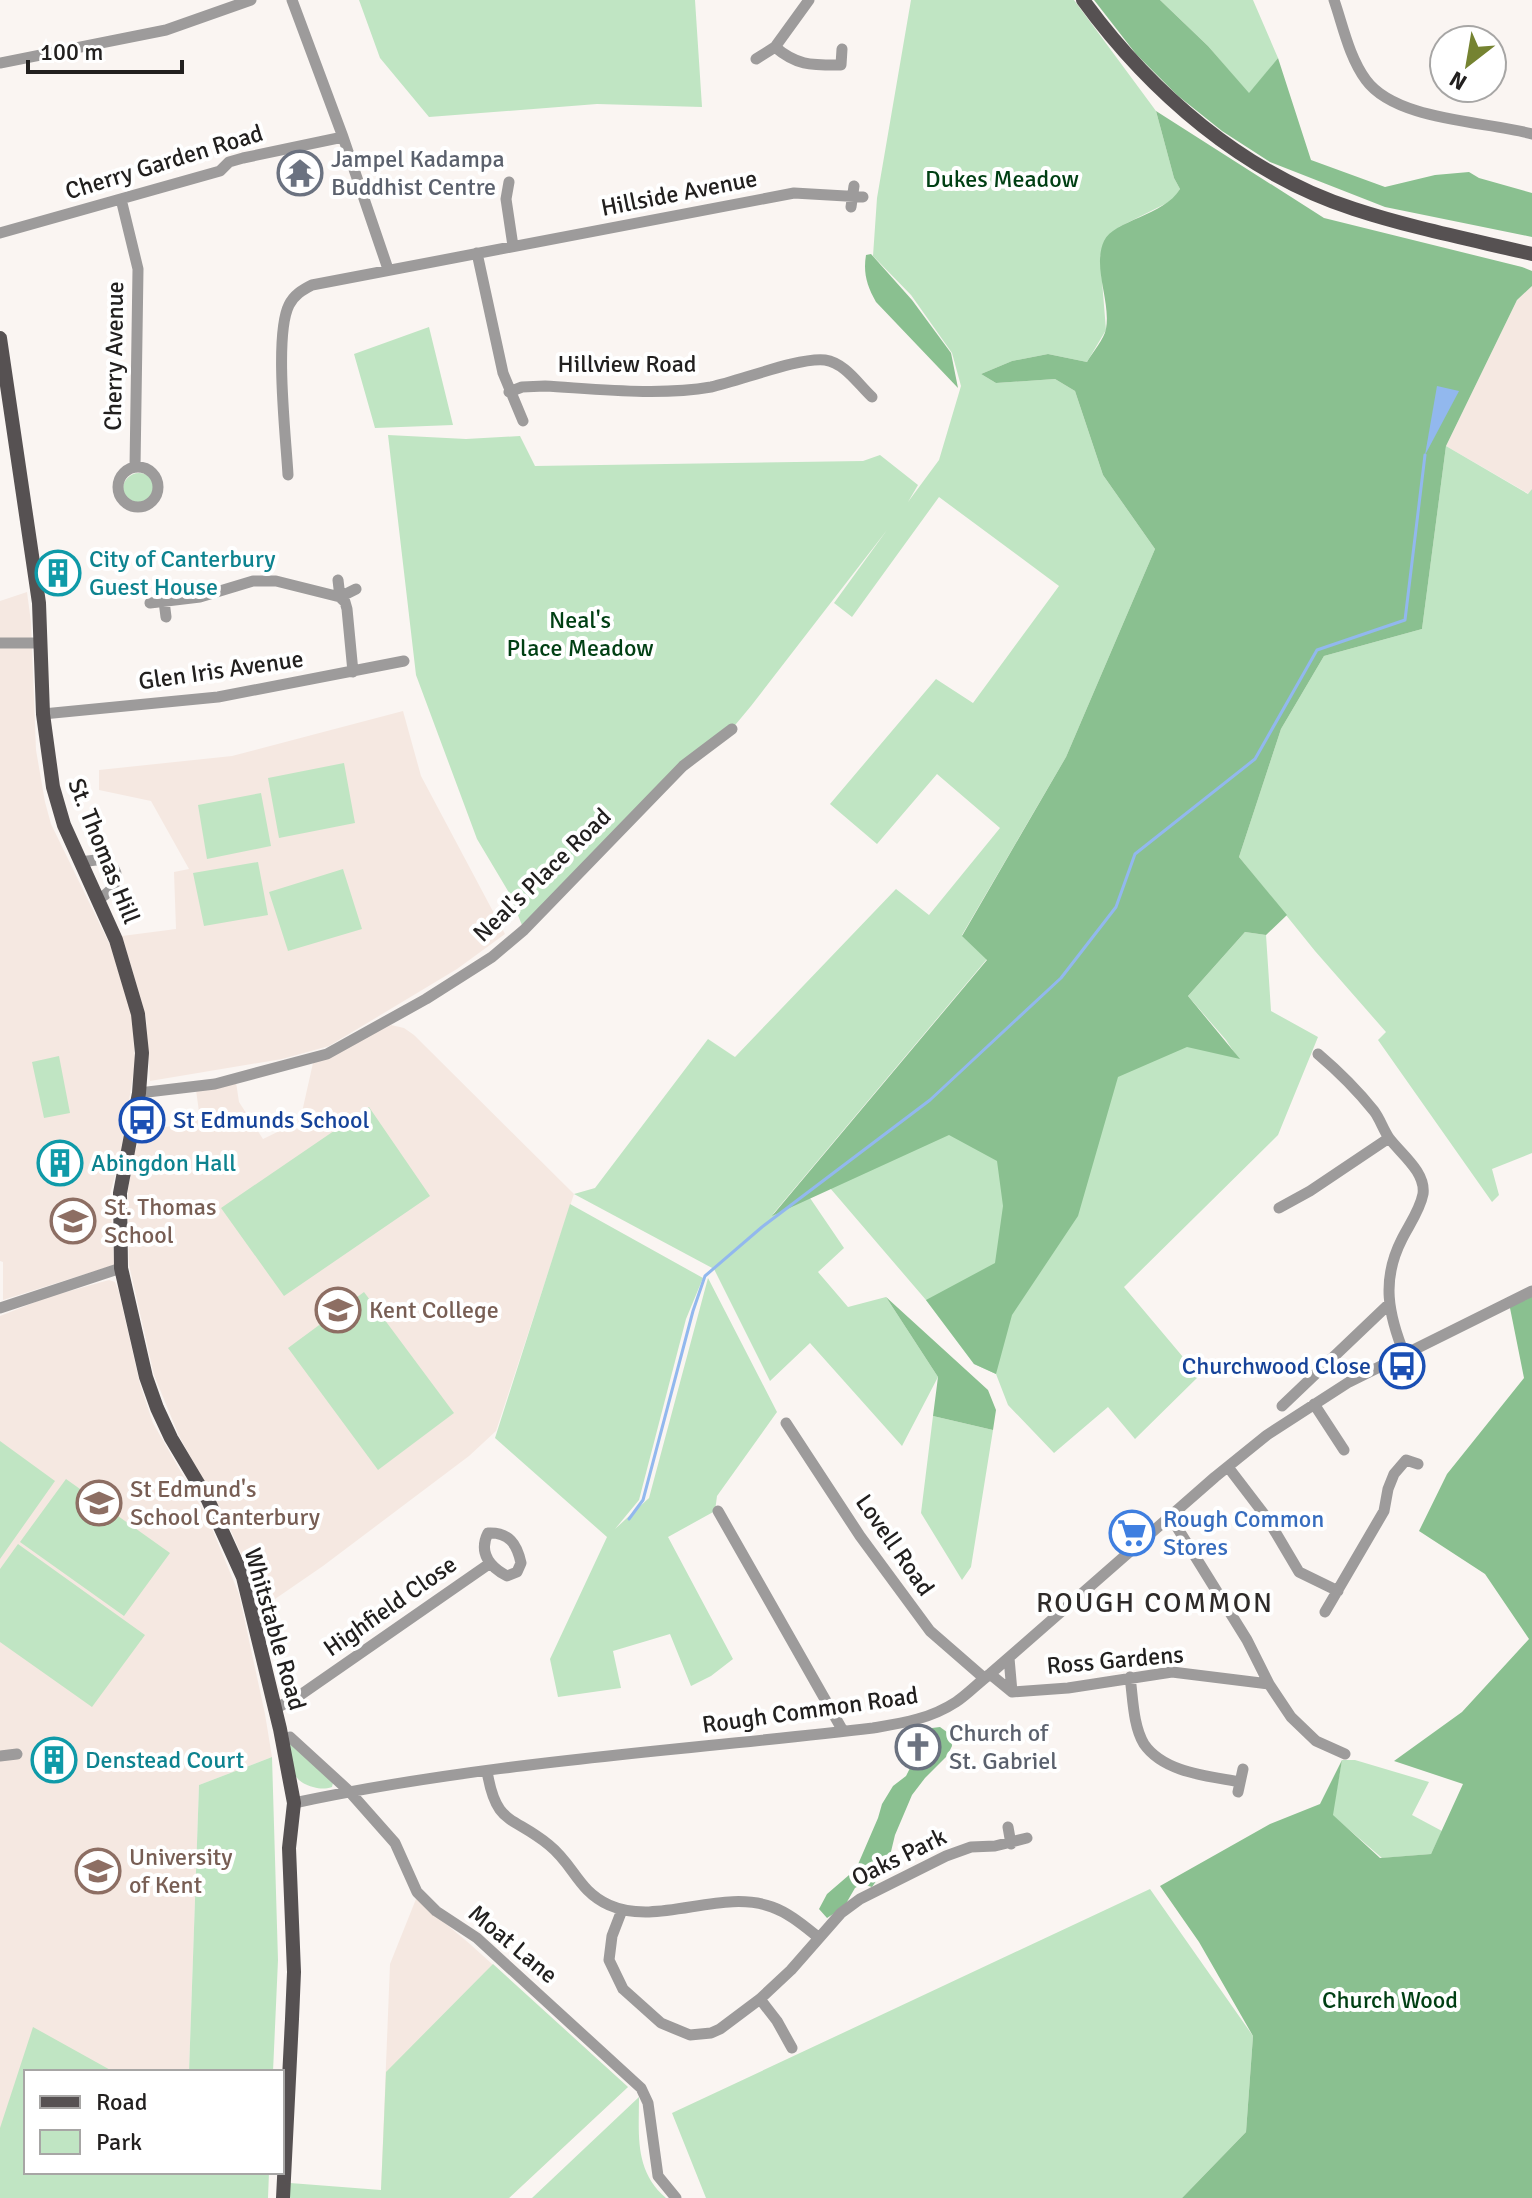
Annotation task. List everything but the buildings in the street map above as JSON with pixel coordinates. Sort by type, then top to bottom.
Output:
[{"type":"main road","points":[[1083,0],[1105,30],[1154,83],[1201,125],[1256,163],[1352,208],[1532,254]]},
{"type":"main road","name":"St. Thomas Hill","points":[[0,338],[39,603],[43,714],[49,764],[57,806],[116,940],[137,1006],[142,1053],[139,1093]]},
{"type":"main road","name":"Whitstable Road","points":[[139,1093],[120,1193],[121,1268],[146,1377],[157,1408],[208,1500],[243,1577],[294,1803],[289,1848],[294,1972],[283,2198]]},
{"type":"street","points":[[0,63],[166,30],[234,3],[251,0]]},
{"type":"street","points":[[292,0],[388,269]]},
{"type":"street","points":[[756,59],[775,47],[809,0]]},
{"type":"street","points":[[1334,0],[1356,64],[1377,92],[1421,112],[1532,134]]},
{"type":"street","points":[[775,47],[793,61],[815,65],[841,65],[842,49]]},
{"type":"street","name":"Cherry Garden Road","points":[[0,233],[220,171],[229,162],[243,158],[343,137]]},
{"type":"street","points":[[509,182],[506,199],[513,246]]},
{"type":"street","name":"Hillside Avenue","points":[[288,475],[292,453],[283,353],[285,315],[297,293],[320,281],[804,192],[855,196]]},
{"type":"street","name":"Cherry Avenue","points":[[121,199],[138,269],[135,467]]},
{"type":"street","points":[[477,253],[503,373],[523,421]]},
{"type":"street","name":"Hillview Road","points":[[509,392],[522,387],[545,386],[692,389],[815,360],[841,366],[872,397]]},
{"type":"street","points":[[338,580],[340,597]]},
{"type":"street","points":[[150,603],[210,595],[253,581],[276,581],[340,597],[347,609],[353,672]]},
{"type":"street","points":[[340,597],[356,589]]},
{"type":"street","points":[[164,601],[166,617]]},
{"type":"street","points":[[0,643],[40,643]]},
{"type":"street","name":"Glen Iris Avenue","points":[[43,714],[218,697],[404,661]]},
{"type":"street","name":"Neal's Place Road","points":[[139,1093],[215,1084],[327,1054],[426,999],[492,957],[524,930],[683,766],[732,729]]},
{"type":"street","points":[[80,862],[104,859],[114,871],[117,878],[115,887],[98,900]]},
{"type":"street","name":"Neal's Place Road","points":[[367,1031],[383,1027],[397,1030]]},
{"type":"street","points":[[1318,1054],[1374,1111],[1389,1138],[1420,1177],[1423,1188],[1417,1210],[1392,1259],[1389,1272],[1389,1304],[1405,1356]]},
{"type":"street","points":[[1279,1208],[1389,1138]]},
{"type":"street","points":[[0,1308],[121,1268]]},
{"type":"street","name":"Rough Common Road","points":[[294,1803],[349,1791],[487,1771],[922,1720],[959,1700],[1267,1435],[1349,1382],[1532,1291]]},
{"type":"street","points":[[1282,1406],[1389,1304]]},
{"type":"street","points":[[1306,1386],[1344,1450]]},
{"type":"street","name":"Lovell Road","points":[[786,1423],[860,1536],[930,1631],[987,1676]]},
{"type":"street","points":[[1325,1612],[1384,1511],[1394,1474],[1406,1460],[1418,1464]]},
{"type":"street","points":[[1228,1467],[1267,1518],[1299,1572],[1338,1591]]},
{"type":"street","points":[[718,1511],[843,1731]]},
{"type":"street","points":[[1170,1516],[1291,1717],[1316,1741],[1345,1754]]},
{"type":"street","name":"Highfield Close","points":[[274,1709],[296,1698],[489,1564]]},
{"type":"street","points":[[1009,1658],[1012,1692]]},
{"type":"street","name":"Ross Gardens","points":[[1012,1692],[1068,1688],[1172,1672],[1269,1684]]},
{"type":"street","points":[[987,1676],[1012,1692]]},
{"type":"street","points":[[1130,1677],[1137,1725],[1144,1743],[1157,1758],[1176,1768],[1240,1781]]},
{"type":"street","name":"Moat Lane","points":[[290,1737],[349,1791],[395,1843],[417,1892],[436,1911],[477,1938],[641,2088],[650,2111],[658,2176],[676,2198]]},
{"type":"street","points":[[0,1756],[17,1754]]},
{"type":"street","points":[[487,1771],[494,1801],[503,1815],[551,1847],[586,1891],[622,1910],[643,1912],[741,1902],[757,1904],[782,1912],[818,1937]]},
{"type":"street","points":[[1008,1827],[1011,1844]]},
{"type":"street","name":"Oaks Park","points":[[622,1910],[610,1946],[609,1960],[623,1989],[655,2021],[690,2035],[711,2033],[760,1999],[791,1970],[841,1913],[860,1899],[918,1869],[971,1847],[1011,1844],[1027,1838]]},
{"type":"street","points":[[760,1999],[792,2048]]},
{"type":"shaded area","points":[[1532,286],[1532,489],[1529,494],[1446,446],[1517,300]]},
{"type":"shaded area","points":[[27,592],[36,750],[45,802],[51,824],[111,947],[132,1016],[135,1063],[120,1157],[110,1194],[114,1265],[3,1300],[3,1262],[0,1261],[0,601]]},
{"type":"shaded area","points":[[403,711],[421,776],[505,934],[457,969],[329,1046],[282,1059],[150,1081],[146,1017],[122,936],[176,929],[174,872],[189,869],[151,801],[99,790],[99,770],[232,756]]},
{"type":"shaded area","name":"Kent College","points":[[391,1025],[404,1028],[414,1035],[574,1194],[496,1431],[469,1456],[259,1610],[250,1575],[232,1533],[179,1436],[154,1375],[129,1265],[128,1190],[134,1153],[152,1112],[162,1128],[200,1119],[196,1090],[236,1082],[239,1102],[263,1139],[300,1121],[313,1063]]},
{"type":"shaded area","points":[[109,1280],[115,1282],[140,1384],[153,1423],[208,1519],[239,1594],[272,1757],[199,1785],[189,2070],[24,2070],[24,2174],[0,2198],[0,1316],[48,1297]]},
{"type":"shaded area","points":[[416,1899],[628,2087],[509,2198],[381,2190],[390,1964]]},
{"type":"green space","points":[[359,0],[695,0],[702,107],[597,104],[429,117],[380,58]]},
{"type":"green space","points":[[911,0],[1074,0],[1156,111],[1174,178],[1180,189],[1173,200],[1119,227],[1100,256],[1106,330],[1087,362],[1048,354],[1012,361],[981,374],[996,383],[1055,379],[1075,391],[1103,475],[1155,549],[1066,757],[962,935],[987,959],[773,1214],[810,1198],[844,1248],[818,1272],[848,1307],[886,1297],[938,1377],[902,1446],[810,1343],[770,1381],[714,1269],[574,1194],[595,1188],[708,1039],[735,1057],[896,889],[929,915],[1000,828],[937,774],[877,844],[830,804],[936,679],[973,703],[1059,586],[939,497],[852,617],[834,603],[887,530],[726,736],[704,748],[524,930],[508,891],[477,839],[416,675],[388,435],[466,439],[520,436],[535,466],[863,461],[880,455],[918,485],[908,502],[939,460],[961,386],[952,353],[911,295],[873,256],[877,198]]},
{"type":"green space","points":[[1094,0],[1160,0],[1208,46],[1249,93],[1278,58],[1311,160],[1385,187],[1435,175],[1469,172],[1479,178],[1532,193],[1532,237],[1385,207],[1270,162],[1222,131],[1177,95],[1136,54]]},
{"type":"green space","points":[[1160,0],[1253,0],[1278,58],[1249,94],[1208,46]]},
{"type":"green space","points":[[1156,111],[1324,218],[1522,267],[1532,271],[1532,286],[1517,300],[1446,446],[1422,629],[1324,656],[1281,729],[1239,857],[1287,915],[1266,935],[1245,932],[1188,996],[1240,1059],[1187,1047],[1118,1077],[1078,1216],[1012,1315],[996,1374],[974,1364],[926,1300],[995,1263],[1003,1206],[997,1161],[949,1135],[772,1216],[987,960],[962,936],[1066,757],[1155,549],[1103,475],[1075,391],[1055,379],[996,383],[981,374],[1012,361],[1048,354],[1087,362],[1098,346],[1105,333],[1107,318],[1100,262],[1104,241],[1118,228],[1163,206],[1180,189],[1174,178]]},
{"type":"green space","points":[[871,254],[912,300],[951,353],[958,388],[876,302],[865,274],[866,255]]},
{"type":"green space","points":[[429,327],[453,425],[375,428],[354,354]]},
{"type":"green space","points":[[1446,446],[1528,494],[1532,489],[1532,1153],[1492,1169],[1499,1195],[1492,1202],[1378,1040],[1386,1032],[1239,857],[1281,729],[1324,656],[1422,629]]},
{"type":"green space","points":[[139,473],[150,478],[155,489],[150,500],[139,505],[128,500],[123,489],[128,478]]},
{"type":"green space","points":[[344,763],[355,823],[279,838],[268,778]]},
{"type":"green space","points":[[261,793],[271,846],[207,859],[198,805]]},
{"type":"green space","points":[[258,862],[268,915],[204,926],[193,873]]},
{"type":"green space","points":[[343,869],[362,929],[288,951],[269,892]]},
{"type":"green space","points":[[1245,932],[1266,935],[1271,1011],[1318,1037],[1278,1135],[1124,1287],[1199,1376],[1135,1439],[1108,1407],[1054,1453],[1008,1405],[996,1374],[974,1364],[926,1300],[830,1188],[953,1118],[1070,984],[1238,1058],[1188,996]]},
{"type":"green space","points":[[59,1056],[70,1113],[44,1118],[32,1062]]},
{"type":"green space","points":[[369,1107],[430,1196],[284,1296],[221,1208]]},
{"type":"green space","points":[[570,1204],[703,1278],[686,1319],[639,1500],[615,1529],[649,1498],[708,1278],[777,1412],[717,1496],[715,1511],[668,1537],[733,1659],[711,1676],[691,1686],[670,1634],[613,1651],[621,1688],[558,1697],[550,1659],[607,1537],[495,1438]]},
{"type":"green space","name":"Church Wood","points":[[1532,1291],[1532,2198],[1182,2198],[1246,2132],[1253,2036],[1199,1942],[1160,1886],[1270,1824],[1320,1804],[1342,1760],[1333,1815],[1380,1858],[1431,1854],[1463,1784],[1394,1761],[1462,1712],[1529,1639],[1485,1574],[1419,1531],[1447,1474],[1524,1378],[1509,1303]]},
{"type":"green space","points":[[364,1292],[454,1413],[378,1470],[288,1348]]},
{"type":"green space","points":[[886,1297],[988,1390],[996,1410],[993,1430],[933,1416],[938,1377]]},
{"type":"green space","points":[[933,1416],[993,1430],[971,1567],[962,1580],[921,1513]]},
{"type":"green space","points":[[0,1441],[55,1481],[0,1559]]},
{"type":"green space","points":[[66,1479],[170,1553],[124,1616],[20,1542]]},
{"type":"green space","points":[[18,1544],[145,1635],[92,1707],[0,1642],[0,1569]]},
{"type":"green space","points":[[940,1727],[951,1735],[952,1746],[947,1756],[912,1795],[895,1835],[888,1864],[872,1887],[862,1884],[855,1888],[844,1907],[827,1918],[819,1909],[827,1894],[856,1869],[882,1804],[912,1764],[915,1740],[924,1729]]},
{"type":"green space","points":[[287,1740],[333,1783],[332,1787],[316,1788],[299,1780],[292,1770]]},
{"type":"green space","points":[[272,1757],[278,1960],[273,2070],[189,2070],[199,1785]]},
{"type":"green space","points":[[1342,1760],[1355,1760],[1429,1782],[1412,1815],[1442,1831],[1431,1854],[1382,1858],[1332,1815]]},
{"type":"green space","points":[[1150,1889],[1253,2036],[1246,2132],[1182,2198],[706,2198],[672,2113]]},
{"type":"green space","points":[[493,1964],[628,2087],[509,2198],[289,2198],[290,2183],[381,2190],[386,2072]]},
{"type":"green space","points":[[33,2027],[110,2070],[24,2070],[24,2174],[269,2174],[268,2198],[0,2198],[0,2128]]},
{"type":"green space","points":[[639,2097],[639,2138],[643,2164],[648,2176],[666,2198],[532,2198]]},
{"type":"water","points":[[1437,386],[1459,391],[1425,455]]},
{"type":"waterway","points":[[629,1519],[643,1500],[705,1276],[762,1227],[930,1100],[1061,978],[1116,907],[1135,854],[1255,759],[1317,650],[1405,620],[1425,455]]},
{"type":"place","name":"Jampel Kadampa Buddhist Centre","points":[[300,173]]},
{"type":"place","name":"City of Canterbury Guest House","points":[[58,573]]},
{"type":"place","name":"St Edmunds School","points":[[142,1120]]},
{"type":"place","name":"Abingdon Hall","points":[[60,1163]]},
{"type":"place","name":"St. Thomas School","points":[[73,1221]]},
{"type":"place","name":"Kent College","points":[[338,1310]]},
{"type":"place","name":"Churchwood Close","points":[[1402,1366]]},
{"type":"place","name":"St Edmund's School Canterbury","points":[[99,1503]]},
{"type":"place","name":"Rough Common Stores","points":[[1132,1533]]},
{"type":"place","name":"Church of St. Gabriel","points":[[918,1747]]},
{"type":"place","name":"Denstead Court","points":[[54,1760]]},
{"type":"place","name":"University of Kent","points":[[98,1871]]},
{"type":"district","name":"ROUGH COMMON","points":[[1155,1602]]},
{"type":"park label","name":"Dukes Meadow","points":[[1002,179]]},
{"type":"park label","name":"Neal's Place Meadow","points":[[580,634]]}]
